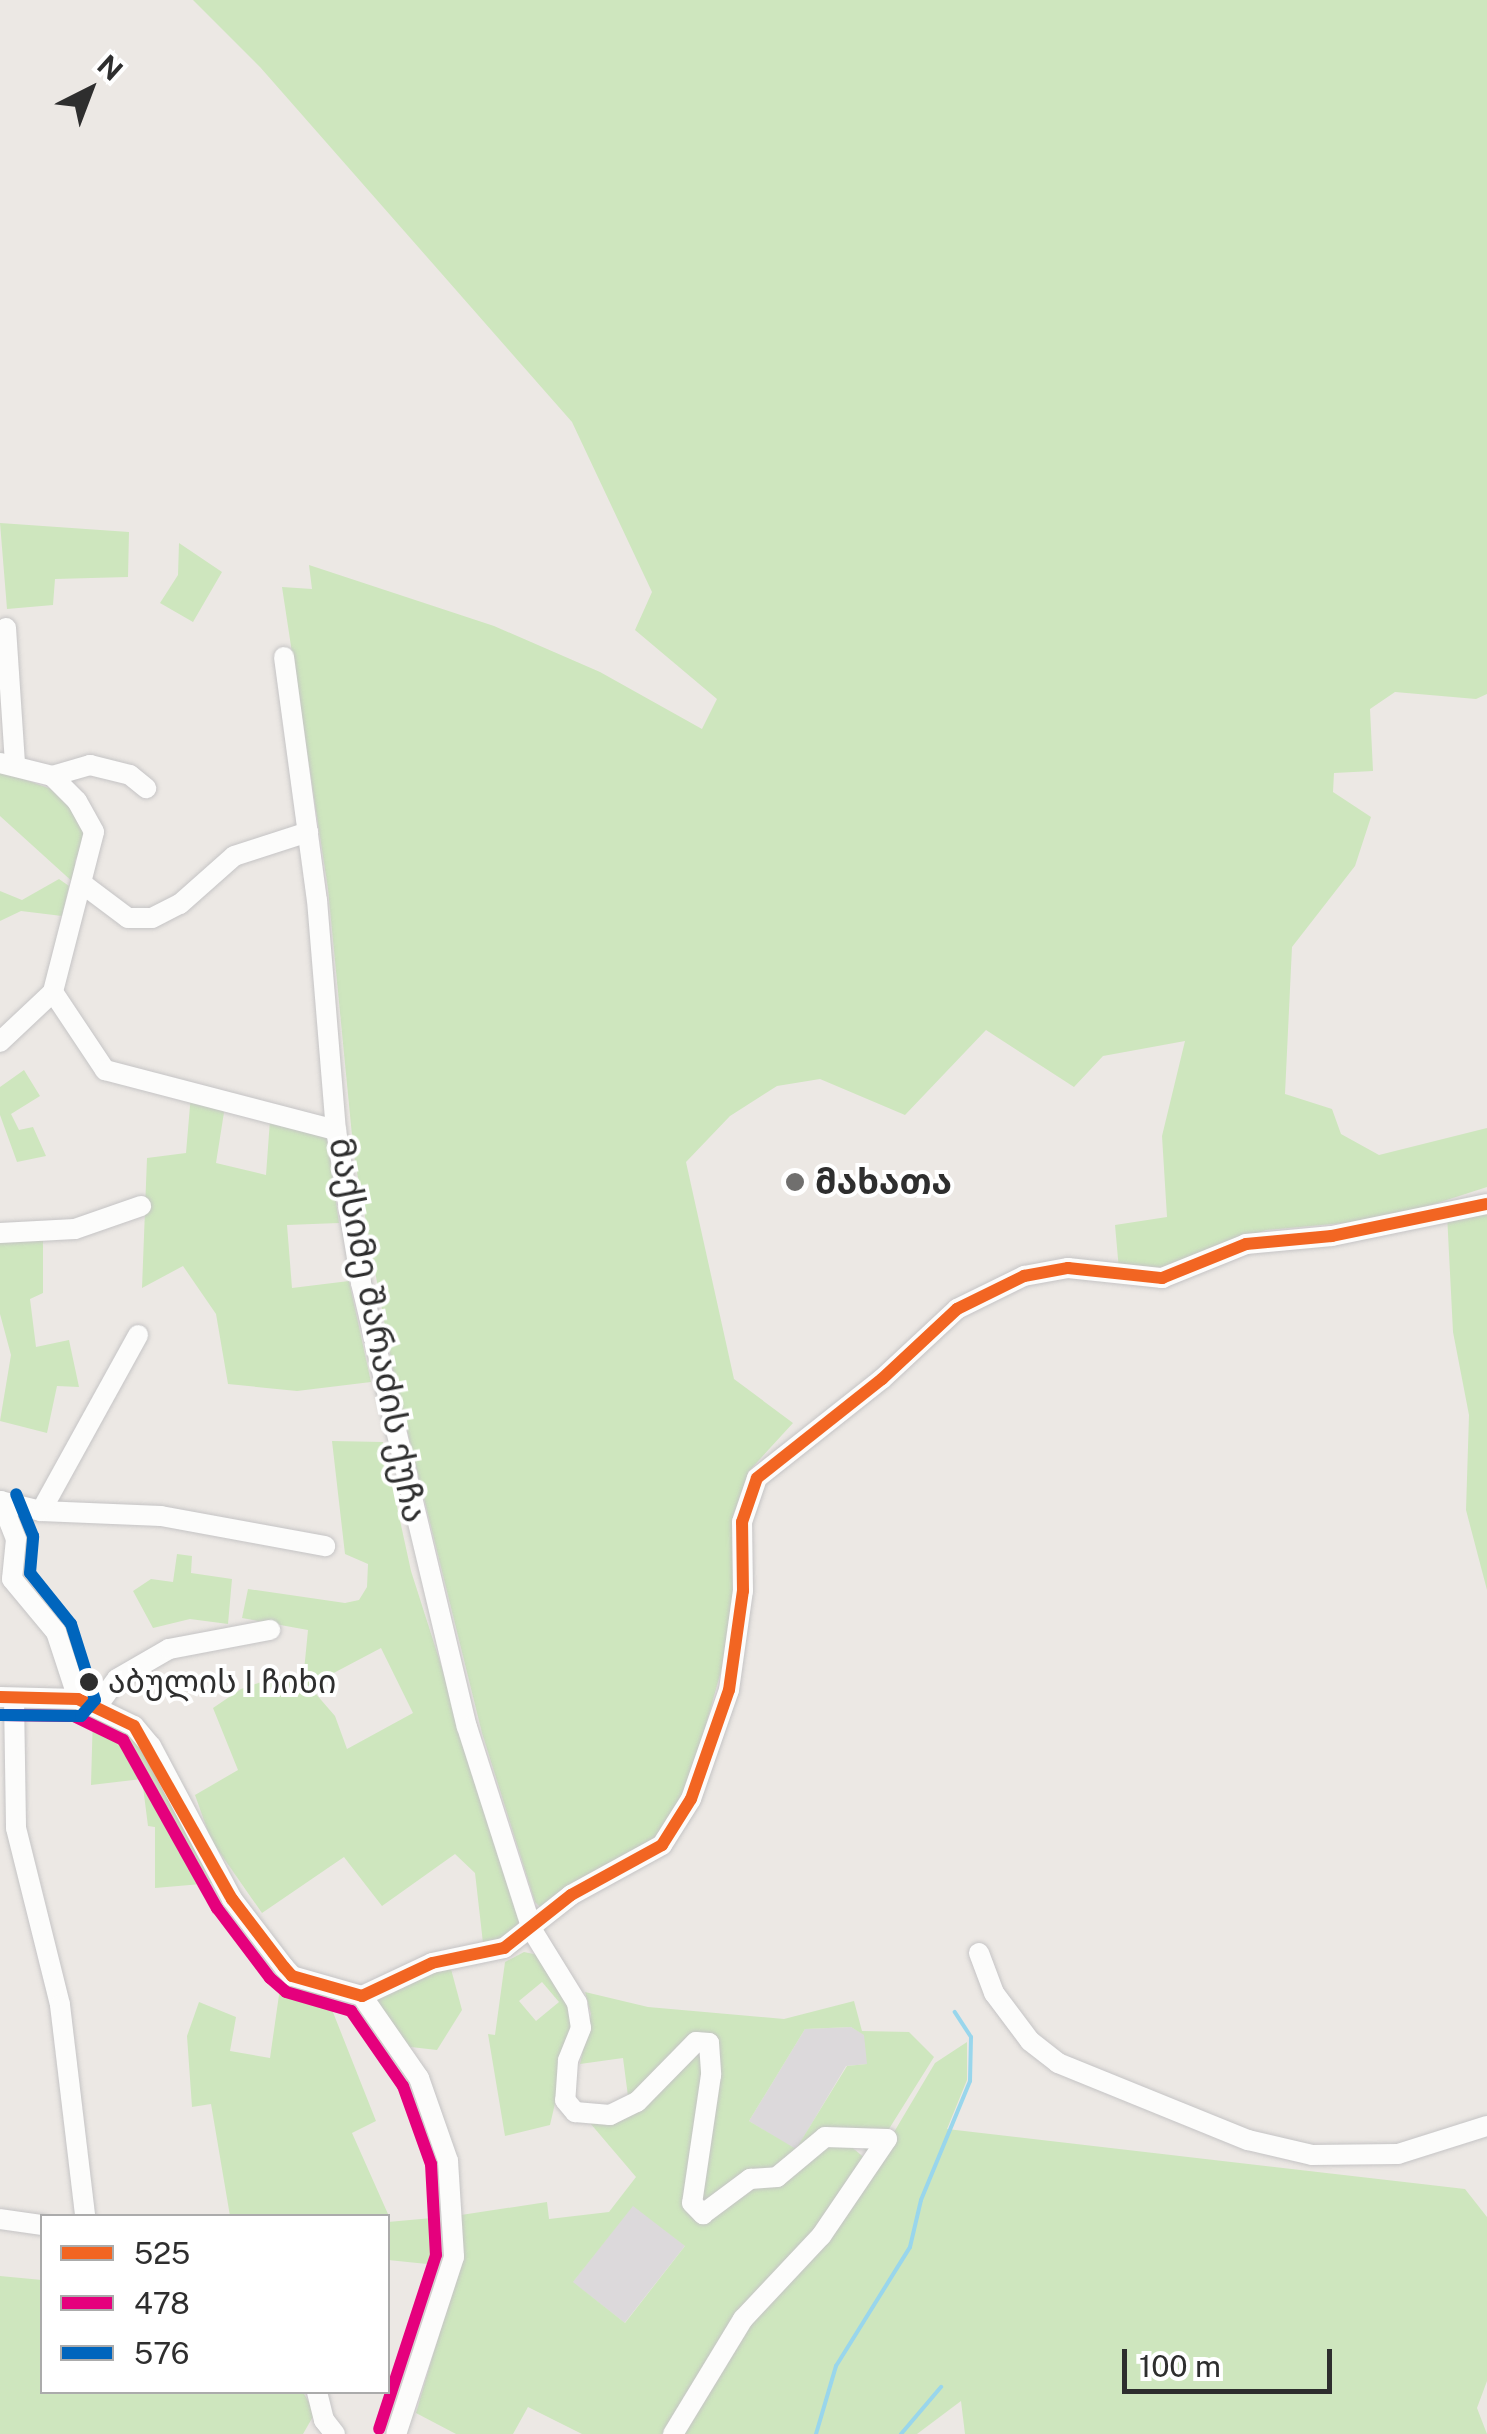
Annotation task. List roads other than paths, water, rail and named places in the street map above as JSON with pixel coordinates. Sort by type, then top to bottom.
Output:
[{"type":"street","points":[[0,1042],[53,992],[84,885],[94,832],[90,818],[52,776],[8,763],[6,628]]},
{"type":"street","name":"მაქსიმე შარაძის ქუჩა","points":[[284,657],[308,832],[336,1130],[397,1446],[467,1727],[532,1930],[577,2003],[581,2028],[568,2061],[565,2100],[575,2112],[610,2114],[637,2102],[696,2042],[709,2043],[712,2075],[692,2204],[698,2212],[709,2212],[750,2179],[777,2177],[825,2137],[886,2140],[820,2236],[743,2319],[674,2434]]},
{"type":"street","points":[[52,776],[75,764],[103,767],[146,788]]},
{"type":"street","points":[[84,885],[128,918],[152,918],[180,904],[234,856],[308,832]]},
{"type":"street","points":[[53,992],[105,1070],[336,1130]]},
{"type":"street","points":[[362,1996],[432,1963],[504,1948],[532,1930],[571,1895],[654,1854],[691,1799],[729,1690],[743,1592],[742,1522],[757,1478],[882,1378],[957,1308],[1024,1276],[1068,1268],[1162,1278],[1246,1244],[1332,1236],[1487,1204]]},
{"type":"street","points":[[0,1233],[76,1228],[141,1206]]},
{"type":"street","points":[[41,1511],[138,1335]]},
{"type":"street","points":[[0,1501],[41,1511],[138,1512],[325,1546]]},
{"type":"street","points":[[0,1501],[16,1540],[6,1579],[56,1632],[88,1702],[151,1746],[200,1846],[284,1967],[292,1976],[362,1996],[425,2092],[448,2161],[454,2257],[444,2302],[396,2434]]},
{"type":"street","points":[[86,2214],[60,2004],[16,1828],[7,1698],[88,1702],[117,1679],[169,1649],[270,1630]]},
{"type":"street","points":[[979,1953],[994,1993],[1030,2041],[1058,2063],[1248,2140],[1312,2154],[1398,2154],[1487,2126]]},
{"type":"street","points":[[0,2219],[40,2224]]},
{"type":"street","points":[[318,2394],[324,2420],[336,2434]]},
{"type":"waterway","points":[[816,2434],[836,2366],[910,2247],[921,2200],[970,2081],[971,2037],[955,2012]]},
{"type":"waterway","points":[[901,2434],[941,2387]]},
{"type":"place","name":"მახათა","points":[[795,1182]]},
{"type":"place","name":"აბულის I ჩიხი","points":[[89,1682]]}]
